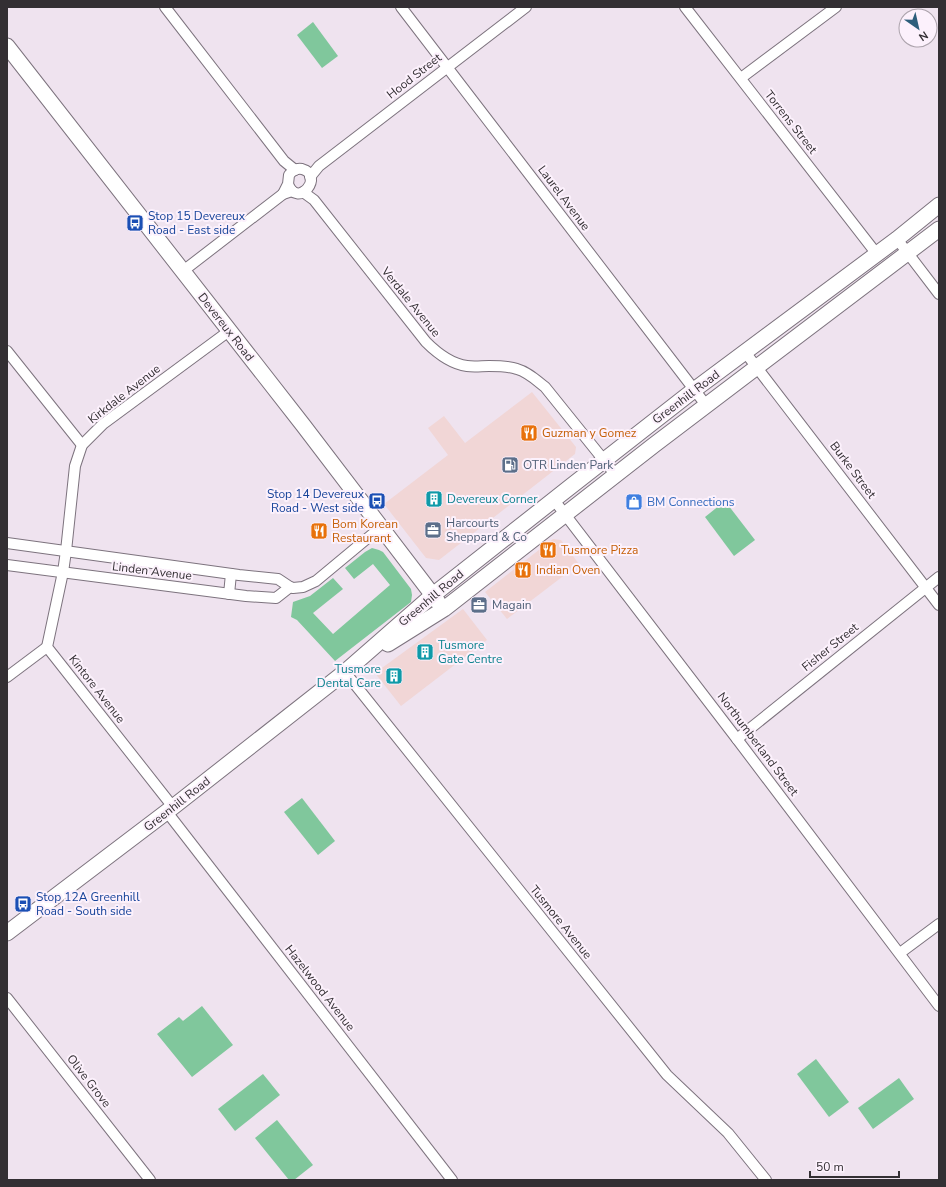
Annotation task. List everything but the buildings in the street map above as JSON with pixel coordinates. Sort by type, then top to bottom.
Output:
[{"type":"main road","name":"Devereux Road","points":[[7,46],[444,608]]},
{"type":"main road","name":"Greenhill Road","points":[[7,933],[170,810],[345,672],[433,594],[604,460],[694,390],[939,206]]},
{"type":"main road","name":"Greenhill Road","points":[[345,672],[444,608],[615,474],[939,229]]},
{"type":"street","points":[[165,7],[284,161],[289,183],[296,192],[307,182],[302,169],[289,183],[183,271]]},
{"type":"street","name":"Laurel Avenue","points":[[401,7],[706,405]]},
{"type":"street","name":"Hood Street","points":[[307,182],[319,166],[526,7]]},
{"type":"street","name":"Torrens Street","points":[[685,7],[876,253]]},
{"type":"street","points":[[741,78],[836,7]]},
{"type":"street","name":"Verdale Avenue","points":[[307,182],[314,200],[434,351],[445,358],[468,366],[516,368],[531,375],[545,387],[615,474]]},
{"type":"street","points":[[897,238],[939,294]]},
{"type":"street","name":"Kirkdale Avenue","points":[[63,572],[75,466],[82,444],[102,424],[229,331]]},
{"type":"street","points":[[7,351],[82,444]]},
{"type":"street","name":"Burke Street","points":[[745,352],[939,605]]},
{"type":"street","name":"Northumberland Street","points":[[554,500],[939,1006]]},
{"type":"street","name":"Linden Avenue","points":[[7,543],[231,574],[278,579],[290,587],[304,587],[316,581],[381,527]]},
{"type":"street","name":"Linden Avenue","points":[[7,564],[229,594],[276,598],[290,587]]},
{"type":"street","points":[[7,677],[47,647],[63,572]]},
{"type":"street","points":[[229,594],[231,574]]},
{"type":"street","name":"Fisher Street","points":[[737,739],[939,577]]},
{"type":"street","name":"Kintore Avenue","points":[[47,647],[170,810]]},
{"type":"street","name":"Tusmore Avenue","points":[[345,672],[667,1075],[728,1133],[766,1180]]},
{"type":"street","name":"Hazelwood Avenue","points":[[170,810],[452,1180]]},
{"type":"street","points":[[900,953],[939,924]]},
{"type":"street","name":"Olive Grove","points":[[7,998],[150,1180]]},
{"type":"shaded area","points":[[532,392],[576,447],[575,454],[439,560],[426,558],[384,504],[448,455],[428,428],[444,416],[465,443]]},
{"type":"shaded area","points":[[553,539],[561,540],[579,564],[507,619],[485,592]]},
{"type":"shaded area","points":[[463,609],[487,640],[401,706],[375,673]]},
{"type":"green space","points":[[313,22],[338,56],[322,68],[297,35]]},
{"type":"green space","points":[[725,501],[755,540],[734,556],[705,517]]},
{"type":"green space","points":[[372,548],[383,552],[411,589],[411,602],[335,661],[297,620],[291,617],[293,602],[310,596],[333,578],[343,589],[313,613],[333,634],[390,585],[373,564],[354,579],[345,568]]},
{"type":"green space","points":[[302,798],[335,841],[318,855],[284,812]]},
{"type":"green space","points":[[202,1006],[233,1045],[192,1077],[157,1034],[179,1017],[183,1021]]},
{"type":"green space","points":[[816,1059],[849,1102],[829,1117],[797,1074]]},
{"type":"green space","points":[[263,1074],[280,1095],[235,1131],[218,1109]]},
{"type":"green space","points":[[899,1078],[914,1099],[873,1129],[858,1108]]},
{"type":"green space","points":[[277,1120],[313,1165],[294,1180],[289,1180],[255,1138]]},
{"type":"place","name":"Stop 15 Devereux Road - East side","points":[[135,223]]},
{"type":"place","name":"Guzman y Gomez","points":[[529,433]]},
{"type":"place","name":"OTR Linden Park","points":[[510,465]]},
{"type":"place","name":"Devereux Corner","points":[[434,499]]},
{"type":"place","name":"Stop 14 Devereux Road - West side","points":[[377,501]]},
{"type":"place","name":"BM Connections","points":[[634,502]]},
{"type":"place","name":"Harcourts Sheppard & Co","points":[[433,530]]},
{"type":"place","name":"Bom Korean Restaurant","points":[[319,531]]},
{"type":"place","name":"Tusmore Pizza","points":[[548,550]]},
{"type":"place","name":"Indian Oven","points":[[523,570]]},
{"type":"place","name":"Magain","points":[[479,605]]},
{"type":"place","name":"Tusmore Gate Centre","points":[[425,652]]},
{"type":"place","name":"Tusmore Dental Care","points":[[394,676]]},
{"type":"place","name":"Stop 12A Greenhill Road - South side","points":[[23,904]]}]
